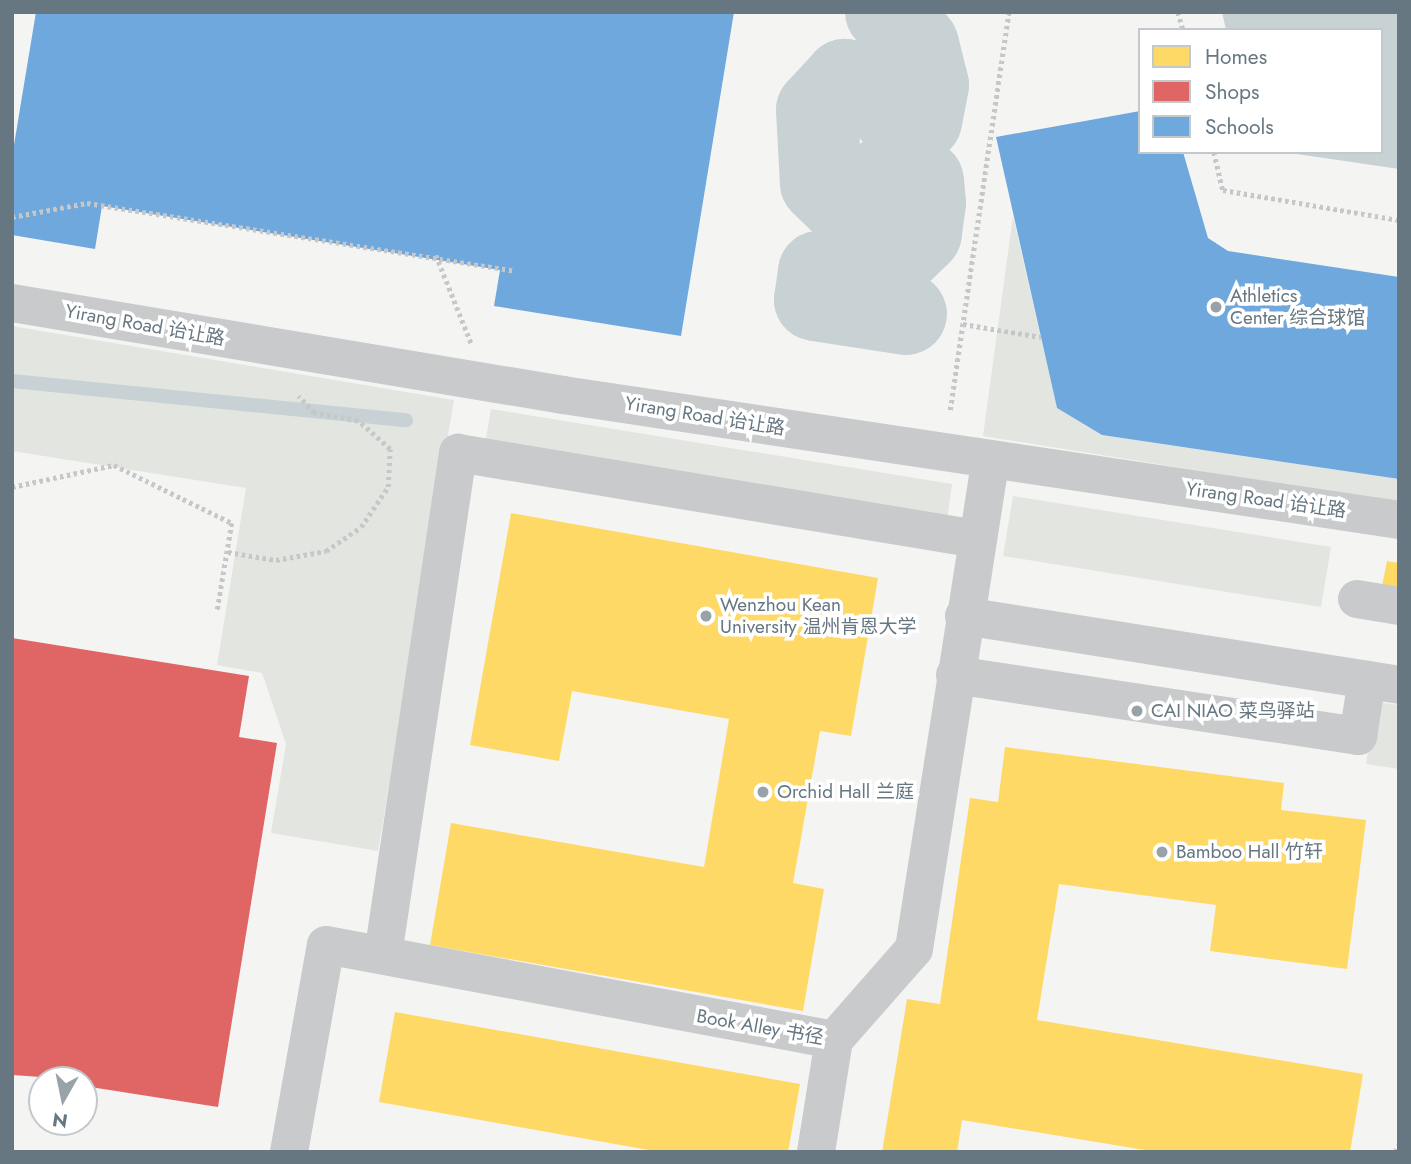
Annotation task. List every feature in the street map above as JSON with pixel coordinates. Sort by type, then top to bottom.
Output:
[{"type":"street","name":"Yirang Road 诒让路","points":[[12,303],[563,395],[1399,520]]},
{"type":"street","points":[[383,955],[458,453],[977,539]]},
{"type":"street","name":"Book Alley 书径","points":[[289,1152],[326,945],[834,1040],[914,950],[964,616],[991,459]]},
{"type":"street","points":[[1357,599],[1399,606]]},
{"type":"street","points":[[955,676],[1358,736],[1383,682],[964,616]]},
{"type":"street","points":[[816,1152],[834,1040]]},
{"type":"path","points":[[944,452],[1009,12]]},
{"type":"path","points":[[1214,154],[1223,190],[1399,220]]},
{"type":"path","points":[[12,217],[87,204],[514,271]]},
{"type":"path","points":[[436,255],[472,345]]},
{"type":"path","points":[[963,324],[1041,337]]},
{"type":"path","points":[[228,552],[276,560],[326,551],[361,527],[388,487],[390,449],[358,421],[314,413],[295,394]]},
{"type":"path","points":[[12,486],[114,465],[232,523],[217,613]]},
{"type":"path","points":[[1395,1152],[1399,1144]]},
{"type":"shaded area","points":[[1222,12],[1399,12],[1399,169],[1297,154],[1383,154],[1383,28],[1226,28]]},
{"type":"shaded area","points":[[1013,216],[1057,408],[1102,435],[1399,479],[1399,503],[983,436]]},
{"type":"shaded area","points":[[12,326],[454,400],[378,851],[271,833],[286,744],[262,673],[217,665],[246,488],[12,451]]},
{"type":"shaded area","points":[[491,409],[952,484],[947,520],[485,444]]},
{"type":"shaded area","points":[[1013,496],[1331,547],[1321,607],[1003,556]]},
{"type":"shaded area","points":[[1376,702],[1399,705],[1399,769],[1366,764]]},
{"type":"building: Homes","name":"Orchid Hall 兰庭","points":[[511,513],[878,578],[851,736],[820,731],[793,883],[824,889],[803,1011],[430,945],[451,823],[704,867],[729,719],[572,691],[559,761],[470,745]]},
{"type":"building: Homes","points":[[1387,561],[1399,563],[1399,594],[1381,591]]},
{"type":"building: Homes","points":[[1005,747],[1284,783],[1281,810],[1366,820],[1347,969],[1210,951],[1216,905],[1059,884],[1037,1020],[1363,1074],[1350,1152],[1157,1152],[962,1120],[957,1152],[882,1152],[907,999],[940,1004],[970,798],[998,802]]},
{"type":"building: Homes","points":[[395,1012],[800,1084],[788,1152],[660,1152],[379,1102]]},
{"type":"building: Shops","points":[[12,638],[249,676],[239,737],[277,743],[218,1107],[98,1088],[98,1066],[28,1066],[28,1076],[12,1075]]},
{"type":"building: Schools","points":[[36,12],[734,12],[681,336],[494,306],[500,270],[102,206],[95,249],[12,235],[12,157]]},
{"type":"building: Schools","name":"Athletics Center 综合球馆","points":[[1138,111],[1138,154],[1184,154],[1208,238],[1228,251],[1399,277],[1399,479],[1102,435],[1057,408],[996,137]]},
{"type":"waterway","points":[[886,12],[918,45],[928,85],[921,120],[906,125],[892,113],[882,94],[845,80],[817,110],[821,183],[842,203],[886,176],[923,181],[925,203],[921,233],[889,264],[839,274],[819,272],[815,300],[906,314]]},
{"type":"waterway","points":[[12,381],[406,420]]},
{"type":"place","name":"Athletics Center 综合球馆","points":[[1216,307]]},
{"type":"place","name":"Wenzhou Kean University 温州肯恩大学","points":[[706,616]]},
{"type":"place","name":"CAI NIAO 菜鸟驿站","points":[[1137,711]]},
{"type":"place","name":"Orchid Hall 兰庭","points":[[763,792]]},
{"type":"place","name":"Bamboo Hall 竹轩","points":[[1162,852]]}]
